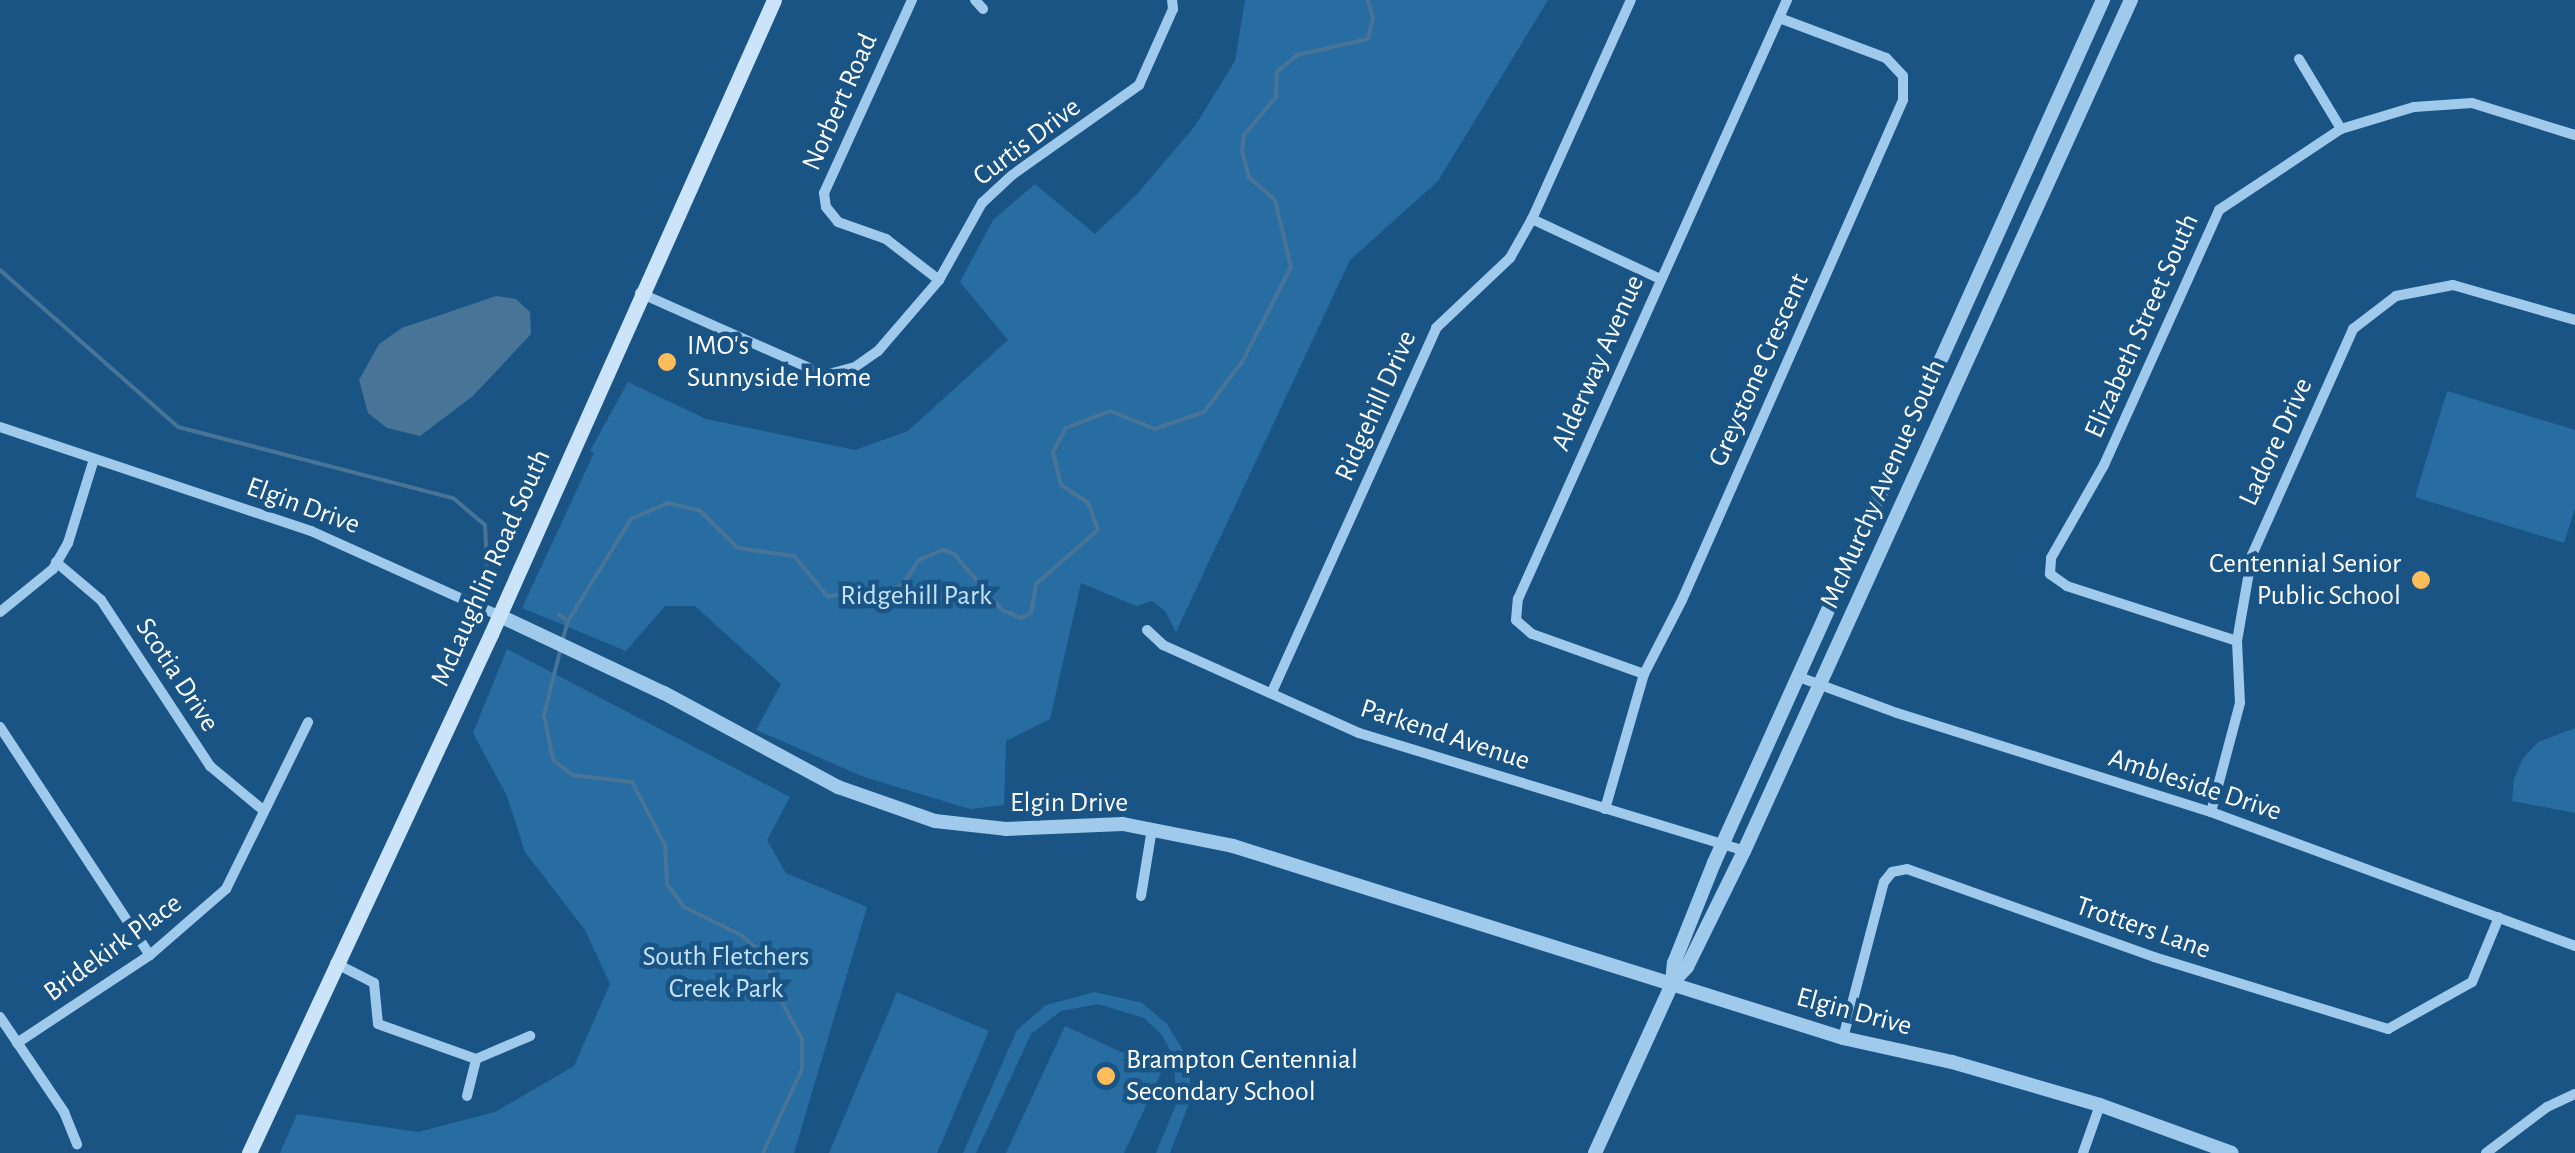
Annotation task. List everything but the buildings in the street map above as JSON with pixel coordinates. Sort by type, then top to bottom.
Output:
[{"type":"main road","name":"McLaughlin Road South","points":[[249,1153],[500,616],[640,293],[774,0]]},
{"type":"street","name":"Norbert Road","points":[[912,0],[824,193],[826,207],[838,222],[886,239],[940,280]]},
{"type":"street","name":"Curtis Drive","points":[[640,293],[824,374],[855,367],[878,351],[940,280],[982,203],[1012,175],[1139,85],[1173,10],[1172,0]]},
{"type":"street","name":"Ridgehill Drive","points":[[1272,692],[1436,328],[1510,258],[1532,219],[1631,0]]},
{"type":"street","name":"Alderway Avenue","points":[[1644,674],[1532,634],[1516,620],[1518,599],[1660,279],[1782,20],[1787,0]]},
{"type":"street","name":"McMurchy Avenue South","points":[[1672,984],[1674,963],[1722,845],[2103,0]]},
{"type":"street","name":"McMurchy Avenue South","points":[[1594,1153],[1672,984],[1687,967],[1744,851],[2131,0]]},
{"type":"street","name":"Greystone Crescent","points":[[1605,809],[1644,674],[1903,100],[1903,76],[1886,58],[1782,20]]},
{"type":"street","points":[[2299,59],[2341,128]]},
{"type":"street","name":"Elizabeth Street South","points":[[2237,641],[2056,582],[2050,574],[2051,558],[2104,465],[2220,210],[2341,128],[2414,108],[2472,104],[2575,135]]},
{"type":"street","points":[[1532,219],[1660,279]]},
{"type":"street","name":"Ladore Drive","points":[[2210,812],[2240,703],[2237,641],[2252,555],[2353,329],[2396,296],[2453,285],[2575,320]]},
{"type":"street","name":"Elgin Drive","points":[[0,427],[310,531],[664,694],[838,787],[935,822],[1006,829],[1122,824],[1234,846],[1843,1038],[1952,1062],[2100,1105],[2232,1153]]},
{"type":"street","points":[[0,612],[56,562],[68,542],[94,459]]},
{"type":"street","name":"Scotia Drive","points":[[56,562],[101,600],[210,766],[263,810]]},
{"type":"street","name":"Parkend Avenue","points":[[1147,630],[1163,645],[1360,733],[1744,851]]},
{"type":"street","name":"Ambleside Drive","points":[[1799,677],[2210,812],[2575,946]]},
{"type":"street","name":"Bridekirk Place","points":[[17,1043],[150,955],[226,889],[308,722]]},
{"type":"street","points":[[0,727],[150,955]]},
{"type":"street","points":[[1141,896],[1152,829]]},
{"type":"street","name":"Trotters Lane","points":[[1843,1038],[1884,882],[1892,872],[1907,870],[2154,957],[2388,1029],[2472,982],[2499,918]]},
{"type":"street","points":[[336,963],[374,983],[378,1024],[476,1059],[530,1036]]},
{"type":"street","points":[[0,1017],[64,1112],[77,1144]]},
{"type":"street","points":[[467,1096],[476,1059]]},
{"type":"street","points":[[2486,1153],[2548,1107],[2575,1094]]},
{"type":"street","points":[[2083,1153],[2100,1105]]},
{"type":"green space","name":"Ridgehill Park","points":[[1245,0],[1548,0],[1438,181],[1350,260],[1176,632],[1165,611],[1152,601],[1136,606],[1081,583],[1050,719],[1006,741],[1004,805],[970,809],[864,777],[756,730],[781,684],[695,606],[665,606],[626,651],[522,608],[594,453],[590,451],[628,382],[706,419],[855,450],[908,431],[1008,340],[960,282],[993,220],[1035,184],[1095,234],[1137,194],[1195,126],[1235,61]]},
{"type":"green space","points":[[2447,391],[2575,430],[2575,508],[2564,543],[2415,497]]},
{"type":"green space","name":"South Fletchers Creek Park","points":[[507,649],[790,797],[767,840],[786,873],[867,907],[794,1153],[280,1153],[297,1114],[418,1132],[495,1112],[574,1066],[610,984],[585,930],[525,852],[507,796],[473,733]]},
{"type":"green space","points":[[2575,728],[2575,813],[2512,801],[2514,779],[2523,758],[2538,742]]},
{"type":"green space","points":[[897,992],[989,1031],[937,1153],[829,1153]]},
{"type":"green space","points":[[1095,992],[1142,1003],[1167,1024],[1184,1052],[1190,1067],[1190,1101],[1170,1153],[1156,1153],[1177,1102],[1173,1055],[1161,1034],[1144,1018],[1098,1004],[1061,1011],[1031,1034],[976,1153],[963,1153],[1017,1030],[1046,1005]]},
{"type":"green space","points":[[1065,1026],[1162,1071],[1124,1153],[1006,1153]]},
{"type":"shaded area","points":[[496,296],[516,299],[530,312],[531,334],[473,396],[420,436],[387,428],[368,413],[359,380],[379,344],[402,328]]},
{"type":"waterway","points":[[562,642],[568,621],[631,519],[668,503],[699,510],[738,548],[794,556],[828,597],[849,592],[886,595],[904,583],[919,560],[943,550],[954,554],[1002,610],[1021,618],[1031,613],[1036,584],[1098,530],[1088,503],[1061,485],[1053,452],[1066,428],[1110,411],[1155,429],[1204,412],[1242,362],[1291,267],[1275,200],[1249,177],[1242,151],[1244,135],[1276,97],[1277,72],[1297,55],[1368,39],[1373,18],[1368,0]]},
{"type":"waterway","points":[[0,270],[178,427],[453,498],[485,525],[487,566]]},
{"type":"waterway","points":[[559,615],[568,621]]},
{"type":"waterway","points":[[560,651],[544,715],[553,760],[573,775],[632,782],[665,845],[667,884],[684,907],[741,935],[763,954],[777,993],[802,1039],[802,1069],[763,1153]]},
{"type":"place","name":"IMO's Sunnyside Home","points":[[667,362]]},
{"type":"place","name":"Centennial Senior Public School","points":[[2421,580]]},
{"type":"place","name":"Brampton Centennial Secondary School","points":[[1106,1076]]}]
